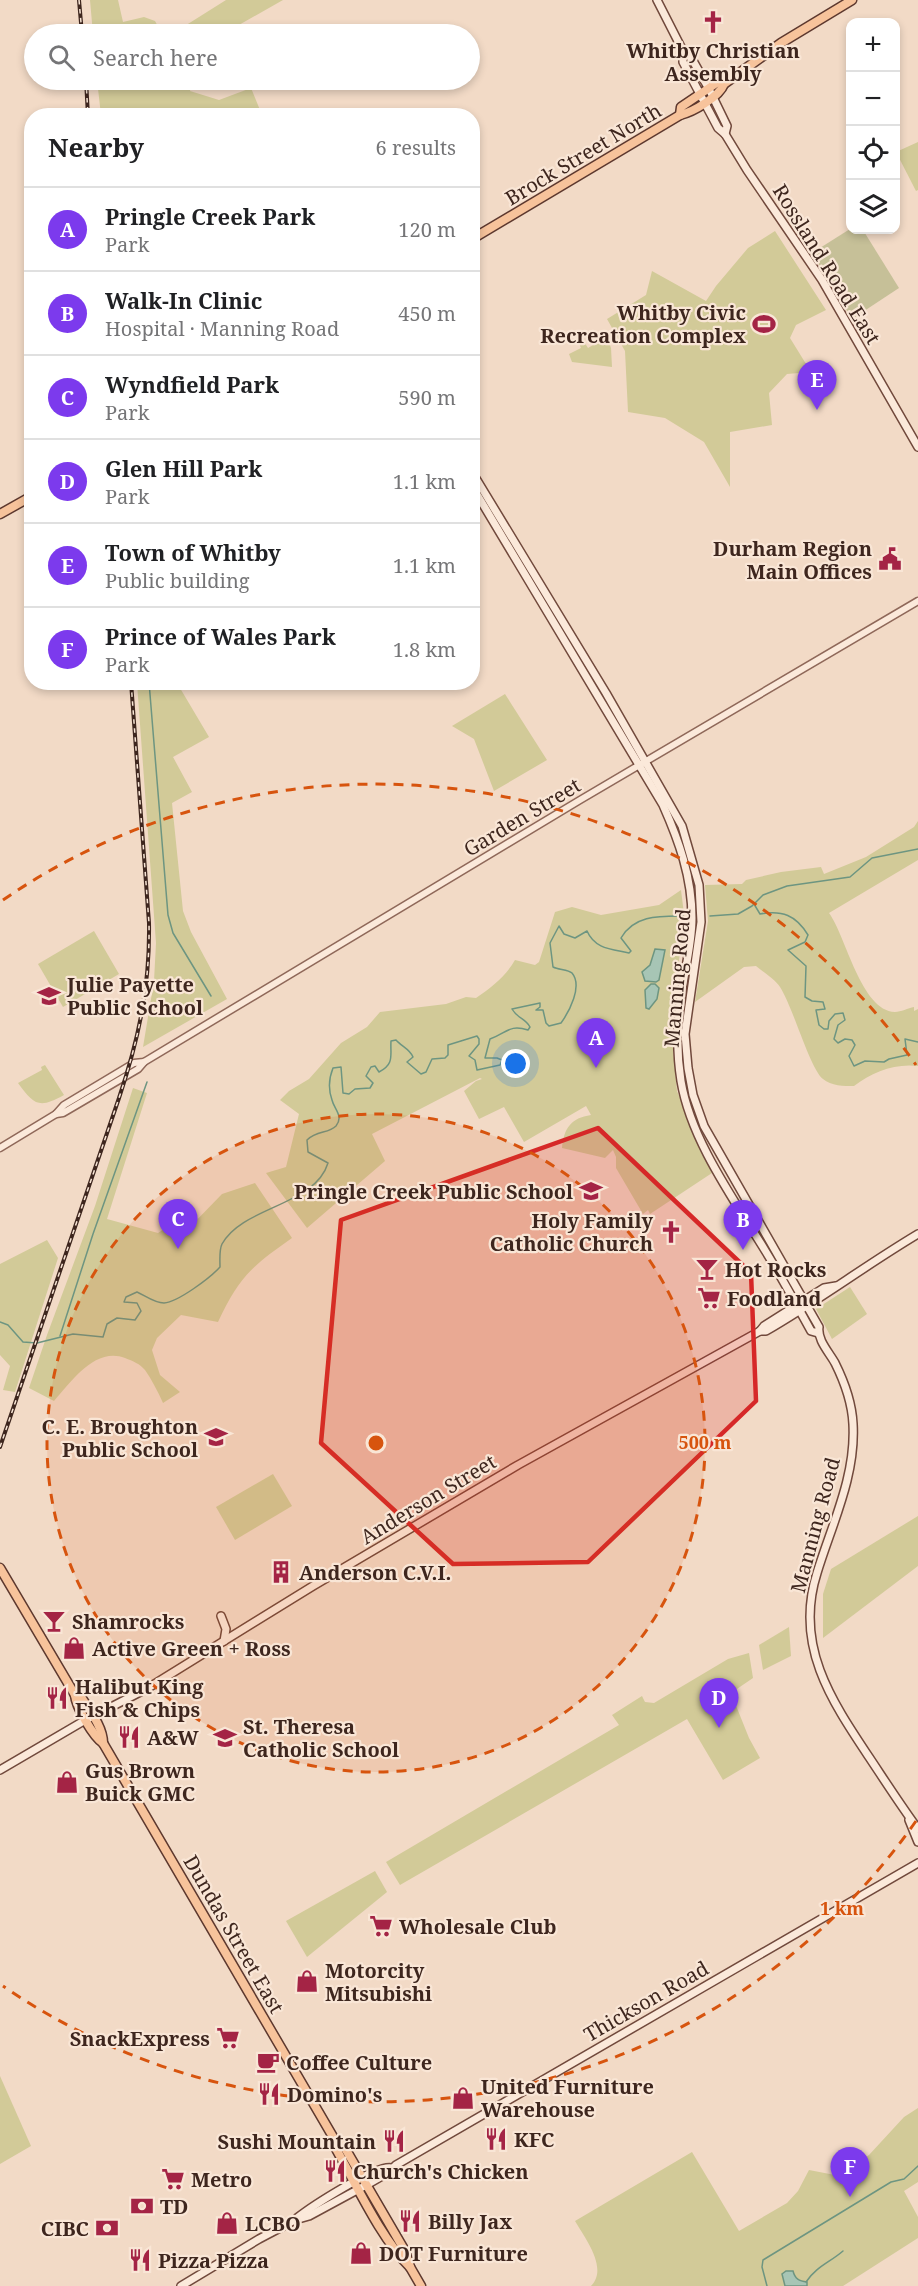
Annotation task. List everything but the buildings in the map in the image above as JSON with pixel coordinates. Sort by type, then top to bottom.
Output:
[{"type":"main road","points":[[657,0],[682,51],[692,59],[711,93],[727,126],[725,134]]},
{"type":"main road","name":"Brock Street North","points":[[480,234],[680,115],[686,114],[702,98],[722,89],[724,84],[781,43],[852,0]]},
{"type":"main road","name":"Rossland Road East","points":[[682,51],[683,62],[718,128],[725,134],[822,280],[918,447]]},
{"type":"main road","name":"Manning Road","points":[[480,486],[642,764],[678,837],[689,878],[691,930],[678,1033],[681,1081],[686,1102],[696,1130],[716,1168],[811,1331],[818,1334],[836,1364],[846,1391],[853,1423],[852,1457],[844,1491],[816,1576],[810,1615],[811,1636],[821,1676],[837,1709],[918,1829]]},
{"type":"main road","name":"Manning Road","points":[[480,499],[682,826],[699,885],[701,922],[685,1034],[693,1095],[704,1126],[819,1327],[818,1334]]},
{"type":"main road","points":[[0,514],[24,500]]},
{"type":"main road","name":"Anderson Street","points":[[0,1770],[90,1718],[148,1688],[313,1586],[518,1465],[760,1331],[806,1304],[824,1288],[836,1286],[918,1234]]},
{"type":"main road","name":"Dundas Street East","points":[[0,1568],[75,1695],[81,1697],[97,1739],[103,1743],[336,2142],[335,2147],[361,2184],[398,2255],[410,2267],[421,2286]]},
{"type":"main road","points":[[221,1616],[225,1629],[224,1641]]},
{"type":"main road","name":"Manning Road","points":[[908,1815],[918,1842]]},
{"type":"main road","name":"Thickson Road","points":[[181,2286],[295,2220],[312,2206],[388,2172],[391,2168],[918,1863]]},
{"type":"street","name":"Garden Street","points":[[0,1148],[56,1114],[76,1106],[138,1069],[144,1062],[918,601]]},
{"type":"street","name":"Garden Street","points":[[56,1114],[60,1108],[134,1063],[144,1062]]},
{"type":"street","points":[[76,1106],[80,1095]]},
{"type":"highlighted area","points":[[598,1128],[751,1273],[756,1401],[588,1562],[453,1564],[321,1443],[341,1220]]},
{"type":"shaded area","points":[[90,0],[118,0],[123,22],[144,17],[155,21],[157,24],[92,24]]},
{"type":"shaded area","points":[[226,0],[283,0],[241,24],[188,24]]},
{"type":"shaded area","points":[[98,90],[190,90],[219,100],[252,90],[259,108],[100,108]]},
{"type":"shaded area","points":[[918,142],[918,190],[916,191],[900,160],[900,150]]},
{"type":"shaded area","points":[[775,231],[826,310],[796,325],[790,338],[811,372],[787,374],[769,393],[772,425],[730,432],[730,487],[704,442],[665,418],[628,412],[625,351],[607,319],[646,295],[652,271],[706,301],[748,248]]},
{"type":"shaded area","points":[[846,232],[846,234],[865,234],[899,288],[852,319],[812,253]]},
{"type":"shaded area","points":[[607,337],[611,348],[612,367],[572,362],[569,354],[581,348],[579,343],[583,340],[588,348]]},
{"type":"shaded area","points":[[138,690],[181,690],[209,737],[173,757],[192,792],[172,803],[183,911],[191,932],[227,999],[143,1047],[154,981],[156,943]]},
{"type":"shaded area","points":[[505,694],[547,760],[494,791],[474,739],[452,726]]},
{"type":"shaded area","points":[[918,821],[918,860],[829,913],[856,971],[873,999],[883,1008],[895,1012],[914,1007],[914,1011],[918,1009],[918,1066],[909,1065],[884,1070],[854,1086],[838,1085],[826,1081],[818,1073],[813,1063],[780,987],[756,966],[744,967],[695,1002],[708,921],[705,885],[742,884],[746,880],[781,872],[821,867],[824,874],[866,857],[914,827]]},
{"type":"shaded area","points":[[681,890],[685,922],[670,1017],[677,1091],[712,1173],[650,1214],[648,1210],[643,1214],[616,1168],[616,1157],[613,1150],[605,1158],[562,1148],[570,1125],[584,1116],[591,1115],[586,1106],[524,1142],[504,1107],[479,1119],[464,1091],[482,1079],[480,1078],[372,1134],[385,1161],[307,1228],[266,1173],[286,1167],[299,1114],[280,1100],[289,1091],[309,1079],[341,1043],[367,1027],[380,1012],[446,1004],[466,997],[476,998],[498,981],[515,960],[535,965],[539,962],[555,912],[572,907],[601,915],[659,905]]},
{"type":"shaded area","points":[[94,931],[119,974],[63,1007],[38,964]]},
{"type":"shaded area","points":[[655,949],[665,950],[659,980],[645,981],[642,972],[650,965]]},
{"type":"shaded area","points":[[651,984],[659,988],[657,999],[649,1009],[646,1008],[645,990]]},
{"type":"shaded area","points":[[45,1065],[64,1095],[43,1103],[28,1096],[18,1083],[42,1070],[41,1067]]},
{"type":"shaded area","points":[[133,1088],[147,1093],[107,1219],[158,1233],[173,1223],[183,1230],[188,1229],[222,1194],[255,1183],[292,1238],[257,1265],[240,1283],[218,1322],[181,1315],[157,1338],[152,1350],[160,1375],[180,1392],[163,1403],[148,1374],[139,1364],[114,1356],[94,1361],[76,1376],[54,1401],[29,1388],[95,1206]]},
{"type":"shaded area","points":[[47,1240],[58,1258],[15,1392],[3,1390],[10,1366],[0,1355],[0,1264]]},
{"type":"shaded area","points":[[850,1287],[867,1314],[832,1339],[816,1309]]},
{"type":"shaded area","points":[[273,1474],[292,1506],[235,1540],[216,1507]]},
{"type":"shaded area","points":[[918,1516],[918,1566],[823,1638],[823,1594],[831,1569]]},
{"type":"shaded area","points":[[789,1627],[791,1656],[763,1670],[759,1645]]},
{"type":"shaded area","points":[[749,1653],[753,1678],[731,1693],[749,1738],[760,1758],[723,1780],[687,1719],[400,1885],[386,1862],[619,1725],[612,1715],[642,1696],[645,1702],[654,1703],[728,1659]]},
{"type":"shaded area","points":[[375,1871],[387,1892],[307,1957],[286,1921]]},
{"type":"shaded area","points":[[0,2076],[31,2146],[0,2164]]},
{"type":"shaded area","points":[[918,2108],[918,2182],[904,2191],[918,2217],[918,2238],[843,2286],[591,2286],[596,2279],[596,2262],[589,2244],[575,2221],[692,2152],[739,2231],[787,2203],[798,2191],[809,2170],[840,2176],[869,2155],[904,2117]]},
{"type":"shaded area","points":[[786,2271],[793,2271],[798,2279],[807,2282],[807,2286],[785,2286],[782,2274]]},
{"type":"waterway","points":[[150,690],[168,915],[173,933],[211,996]]},
{"type":"waterway","points":[[710,916],[738,914],[752,906],[763,895],[787,886],[850,877],[872,858],[918,849]]},
{"type":"waterway","points":[[754,904],[760,914],[775,913],[788,916],[799,923],[808,935],[805,942],[788,950],[806,966],[805,997],[812,1001],[823,1002],[825,1009],[816,1010],[819,1025],[828,1029],[829,1021],[835,1014],[843,1013],[845,1020],[838,1025],[834,1039],[838,1043],[845,1039],[852,1040],[855,1045],[849,1056],[854,1066],[865,1061],[884,1062],[907,1055],[905,1039],[918,1042]]},
{"type":"waterway","points":[[0,1322],[8,1325],[23,1342],[37,1343],[73,1334],[103,1337],[107,1324],[117,1318],[135,1320],[141,1311],[137,1303],[124,1302],[126,1297],[137,1292],[153,1301],[164,1303],[185,1294],[220,1267],[221,1246],[232,1231],[261,1213],[294,1198],[321,1177],[328,1163],[308,1152],[307,1140],[330,1130],[338,1122],[339,1116],[330,1088],[333,1068],[341,1067],[343,1093],[349,1094],[355,1089],[370,1088],[373,1083],[366,1076],[371,1067],[375,1066],[379,1072],[390,1062],[391,1041],[396,1040],[410,1052],[413,1057],[407,1062],[421,1074],[426,1072],[432,1059],[445,1058],[448,1055],[448,1045],[477,1036],[479,1044],[469,1056],[475,1060],[477,1070],[500,1065],[502,1060],[485,1058],[490,1039],[512,1029],[528,1030],[530,1027],[512,1009],[540,1003],[540,1007],[536,1010],[543,1010],[549,1026],[561,1023],[571,1006],[575,992],[575,978],[572,973],[553,967],[550,943],[559,926],[564,934],[575,938],[587,931],[599,945],[629,953],[631,951],[621,938],[633,925],[648,918],[683,916]]},
{"type":"waterway","points":[[60,1336],[93,1234],[147,1082]]},
{"type":"waterway","points":[[767,2286],[762,2267],[763,2260],[891,2182],[904,2179],[918,2166]]},
{"type":"waterway","points":[[806,2282],[819,2268],[843,2251]]},
{"type":"railway","points":[[79,0],[81,24]]},
{"type":"railway","points":[[87,90],[88,108]]},
{"type":"railway","points":[[0,1447],[119,1098],[142,1012],[148,968],[149,923],[132,690]]},
{"type":"place","name":"Whitby Christian Assembly","points":[[713,22]]},
{"type":"place","name":"Whitby Civic Recreation Complex","points":[[764,324]]},
{"type":"place","name":"Town of Whitby","points":[[817,410]]},
{"type":"place","name":"Durham Region Main Offices","points":[[890,559]]},
{"type":"place","name":"Julie Payette Public School","points":[[49,996]]},
{"type":"place","name":"Pringle Creek Park","points":[[596,1068]]},
{"type":"place","name":"Pringle Creek Public School","points":[[591,1191]]},
{"type":"place","name":"Holy Family Catholic Church","points":[[671,1232]]},
{"type":"place","name":"Wyndfield Park","points":[[178,1249]]},
{"type":"place","name":"Walk-In Clinic","points":[[743,1250]]},
{"type":"place","name":"Hot Rocks","points":[[707,1269]]},
{"type":"place","name":"Foodland","points":[[709,1298]]},
{"type":"place","name":"C. E. Broughton Public School","points":[[216,1437]]},
{"type":"place","name":"Anderson C.V.I.","points":[[281,1572]]},
{"type":"place","name":"Shamrocks","points":[[54,1621]]},
{"type":"place","name":"Active Green + Ross","points":[[74,1648]]},
{"type":"place","name":"Halibut King Fish & Chips","points":[[57,1698]]},
{"type":"place","name":"Glen Hill Park","points":[[719,1728]]},
{"type":"place","name":"A&W","points":[[129,1737]]},
{"type":"place","name":"St. Theresa Catholic School","points":[[225,1738]]},
{"type":"place","name":"Gus Brown Buick GMC","points":[[67,1782]]},
{"type":"place","name":"Wholesale Club","points":[[381,1926]]},
{"type":"place","name":"Motorcity Mitsubishi","points":[[307,1981]]},
{"type":"place","name":"SnackExpress","points":[[228,2038]]},
{"type":"place","name":"Coffee Culture","points":[[268,2062]]},
{"type":"place","name":"Domino's","points":[[269,2094]]},
{"type":"place","name":"United Furniture Warehouse","points":[[463,2098]]},
{"type":"place","name":"KFC","points":[[496,2139]]},
{"type":"place","name":"Sushi Mountain","points":[[394,2141]]},
{"type":"place","name":"Church's Chicken","points":[[335,2171]]},
{"type":"place","name":"Metro","points":[[173,2179]]},
{"type":"place","name":"Prince of Wales Park","points":[[850,2197]]},
{"type":"place","name":"TD","points":[[142,2206]]},
{"type":"place","name":"Billy Jax","points":[[410,2221]]},
{"type":"place","name":"LCBO","points":[[227,2223]]},
{"type":"place","name":"CIBC","points":[[107,2228]]},
{"type":"place","name":"DOT Furniture","points":[[361,2253]]},
{"type":"place","name":"Pizza Pizza","points":[[140,2260]]}]
